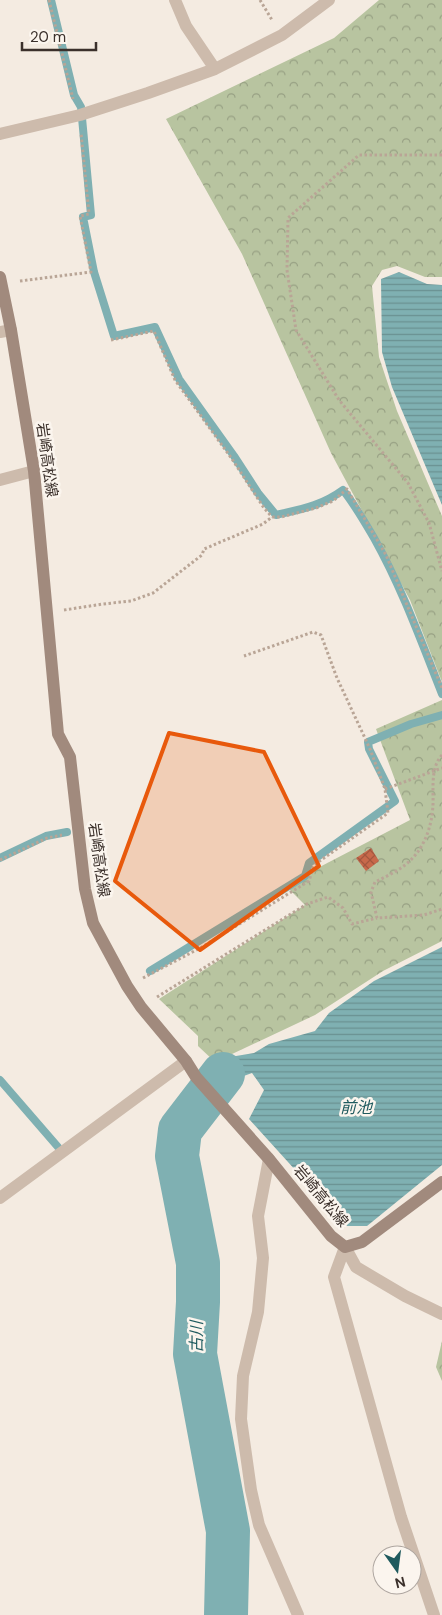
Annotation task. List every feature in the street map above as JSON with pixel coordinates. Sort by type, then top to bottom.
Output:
[{"type":"main road","name":"岩崎高松線","points":[[1,281],[5,331],[34,471],[58,734],[70,757],[85,889],[93,923],[127,986],[141,1007],[186,1061],[196,1077],[269,1159],[331,1236],[345,1247],[362,1242],[442,1182]]},
{"type":"street","points":[[174,0],[186,26],[215,69]]},
{"type":"street","points":[[0,134],[80,115],[215,69],[282,36],[329,0]]},
{"type":"street","points":[[0,480],[34,471]]},
{"type":"street","points":[[0,1198],[186,1061]]},
{"type":"street","points":[[269,1159],[258,1216],[263,1258],[258,1312],[243,1376],[241,1418],[251,1490],[259,1525],[298,1615]]},
{"type":"street","points":[[345,1247],[356,1267],[405,1296],[442,1314]]},
{"type":"street","points":[[345,1247],[334,1277],[401,1517],[434,1615]]},
{"type":"path","points":[[1,281],[91,272],[80,216],[89,214],[79,108],[71,95],[49,0]]},
{"type":"path","points":[[442,154],[359,155],[288,218],[287,270],[296,330],[339,400],[408,483],[429,523],[442,570]]},
{"type":"path","points":[[111,340],[154,331],[175,380],[272,517]]},
{"type":"path","points":[[46,613],[131,601],[153,593],[202,555],[204,549],[263,524],[272,517],[281,517],[316,508],[332,501],[347,489],[386,555],[442,688]]},
{"type":"path","points":[[127,986],[202,948],[309,882],[314,865],[388,813],[385,789],[370,749],[337,678],[321,634],[313,632],[244,656]]},
{"type":"path","points":[[377,918],[371,892],[375,882],[406,865],[421,848],[428,832],[433,811],[433,777],[439,758],[442,755]]},
{"type":"path","points":[[385,789],[442,768]]},
{"type":"path","points":[[0,860],[47,838],[78,832]]},
{"type":"path","points":[[163,1004],[157,997],[307,904],[328,897],[343,908],[352,924],[377,918],[424,915],[442,909]]},
{"type":"highlighted area","points":[[169,733],[264,752],[319,866],[200,950],[115,881]]},
{"type":"green space","points":[[379,0],[442,0],[442,277],[425,277],[397,266],[382,270],[372,286],[379,357],[397,411],[442,516],[442,682],[410,600],[331,453],[242,254],[166,119],[334,38]]},
{"type":"green space","points":[[442,700],[442,941],[383,971],[315,1015],[215,1062],[198,1046],[198,1036],[159,999],[305,905],[285,885],[410,820],[376,729]]},
{"type":"green space","points":[[442,1341],[442,1381],[436,1367]]},
{"type":"water","points":[[399,272],[427,284],[442,285],[442,505],[392,387],[382,352],[381,279]]},
{"type":"water","name":"前池","points":[[442,947],[442,1165],[367,1226],[346,1226],[249,1119],[264,1090],[252,1073],[230,1081],[215,1064],[236,1056],[254,1053],[269,1044],[315,1031],[329,1013],[374,981]]},
{"type":"building","points":[[371,848],[379,861],[366,871],[356,858]]},
{"type":"waterway","points":[[51,0],[74,95],[81,107],[91,215],[83,217],[94,272],[114,336],[155,327],[179,379],[258,493],[276,515],[303,509],[343,490],[384,557],[411,615],[442,694]]},
{"type":"waterway","points":[[150,971],[305,876],[309,863],[395,801],[369,749],[368,742],[411,724],[442,715]]},
{"type":"waterway","points":[[0,858],[46,836],[67,832]]},
{"type":"waterway","name":"古川","points":[[223,1074],[180,1130],[177,1156],[198,1263],[195,1354],[228,1531],[226,1615]]},
{"type":"waterway","points":[[0,1080],[58,1147]]}]
